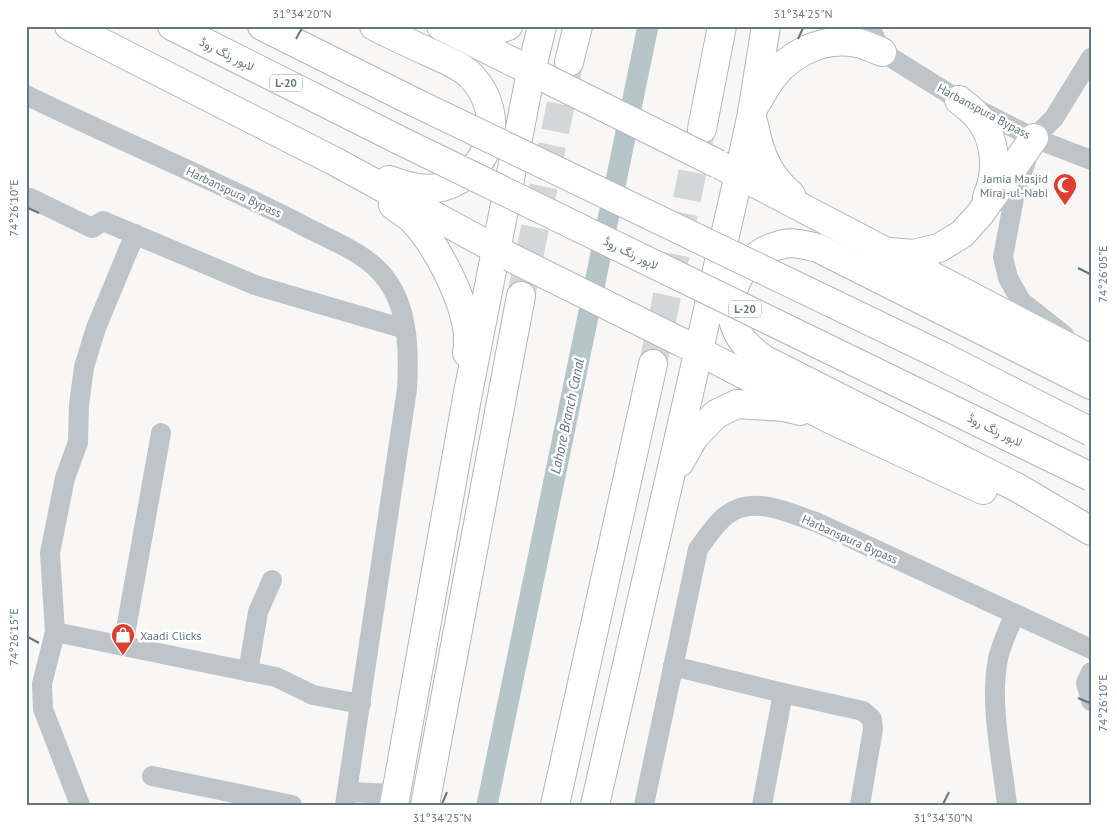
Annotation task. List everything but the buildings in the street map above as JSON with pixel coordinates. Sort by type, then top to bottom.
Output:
[{"type":"highway","points":[[69,26],[334,160],[504,253],[832,420],[1091,541]]},
{"type":"highway","name":"لاہور رنگ روڈ","points":[[172,26],[399,140],[1091,477]]},
{"type":"highway","points":[[262,26],[412,101],[942,356],[1091,432]]},
{"type":"highway","points":[[334,160],[420,189],[441,188],[461,179],[476,166],[487,147],[492,128],[490,109],[483,91],[471,76],[455,65],[374,26]]},
{"type":"highway","points":[[441,26],[809,210],[1091,358]]},
{"type":"highway","points":[[463,26],[478,30],[500,29],[508,26]]},
{"type":"highway","points":[[394,799],[467,398],[504,253],[539,75],[542,26]]},
{"type":"highway","points":[[569,62],[578,26]]},
{"type":"highway","points":[[702,129],[722,26]]},
{"type":"highway","points":[[766,26],[752,113],[757,140],[767,168],[784,189],[809,210]]},
{"type":"highway","points":[[594,805],[668,482],[690,347],[728,169],[766,86],[783,64],[805,49],[831,42],[857,43],[882,52]]},
{"type":"highway","points":[[959,100],[978,117],[990,138],[995,163],[991,188],[980,214]]},
{"type":"highway","points":[[886,251],[913,254],[939,248],[962,234],[980,214],[1034,138]]},
{"type":"highway","points":[[334,160],[411,219],[428,239],[448,272],[459,299],[468,333],[467,398]]},
{"type":"highway","points":[[1091,384],[818,248],[800,243],[782,244],[764,250],[749,261],[738,276],[732,295],[731,314],[738,333],[749,349],[765,360],[1018,488],[1091,531]]},
{"type":"highway","points":[[425,805],[521,296]]},
{"type":"highway","points":[[555,805],[653,364]]},
{"type":"highway","points":[[668,482],[694,437],[716,414],[737,404],[784,407],[832,420]]},
{"type":"street","points":[[869,26],[882,52]]},
{"type":"street","name":"Harbanspura Bypass","points":[[882,52],[959,100],[1034,138],[1091,160]]},
{"type":"street","points":[[1091,58],[1054,118],[1034,138],[1015,193],[1003,256],[1008,278],[1021,301],[1091,358]]},
{"type":"street","name":"Harbanspura Bypass","points":[[26,95],[264,206],[362,257],[386,279],[399,304],[405,329],[408,359],[407,389],[346,798]]},
{"type":"street","points":[[30,198],[92,228],[102,221],[255,285],[405,329]]},
{"type":"street","points":[[80,805],[34,690],[42,684],[54,632],[50,554],[64,478],[78,442],[79,405],[84,367],[96,328],[134,234]]},
{"type":"street","points":[[123,646],[162,433]]},
{"type":"street","name":"Harbanspura Bypass","points":[[644,805],[698,549],[713,528],[733,511],[751,506],[772,507],[816,522],[1091,649]]},
{"type":"street","points":[[248,672],[258,612],[272,580]]},
{"type":"street","points":[[1007,805],[996,713],[995,682],[998,657],[1014,615]]},
{"type":"street","points":[[54,632],[276,678],[313,695],[361,704]]},
{"type":"street","points":[[674,666],[863,711],[872,719],[873,729],[860,805]]},
{"type":"street","points":[[1091,672],[1086,683],[1091,701]]},
{"type":"street","points":[[762,805],[783,693]]},
{"type":"street","points":[[152,776],[292,805]]},
{"type":"street","points":[[346,798],[394,799]]},
{"type":"waterway","name":"Lahore Branch Canal","points":[[487,805],[648,26]]},
{"type":"tunnel","points":[[521,296],[569,64]]},
{"type":"tunnel","points":[[653,364],[701,131]]},
{"type":"place","name":"Jamia Masjid Miraj-ul-Nabi","points":[[1065,206]]},
{"type":"place","name":"Xaadi Clicks","points":[[123,656]]}]
